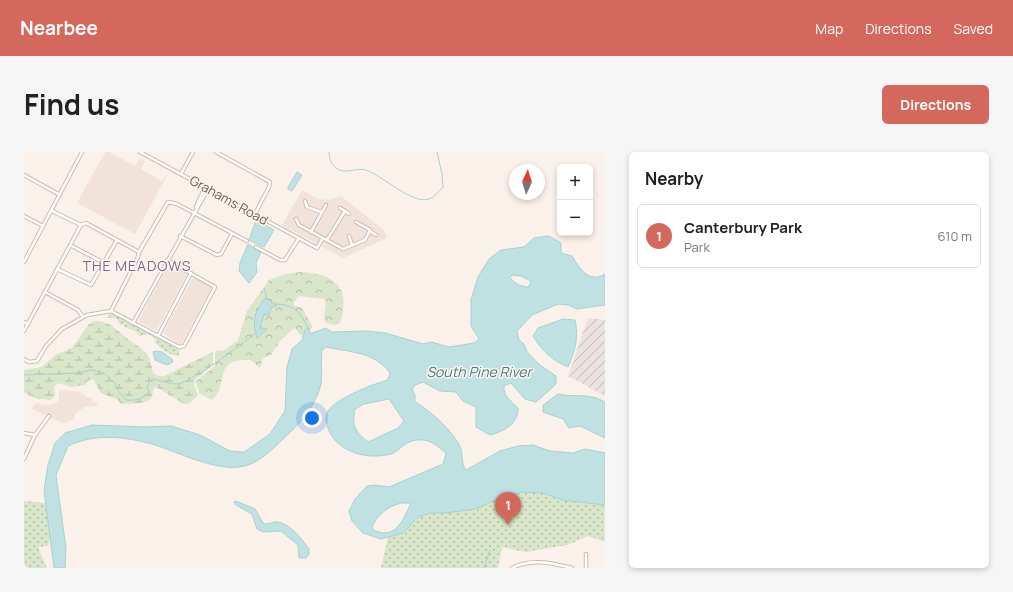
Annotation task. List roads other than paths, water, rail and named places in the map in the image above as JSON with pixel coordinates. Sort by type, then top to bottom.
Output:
[{"type":"street","points":[[25,260],[82,152]]},
{"type":"street","name":"Grahams Road","points":[[140,152],[317,248],[323,238]]},
{"type":"street","points":[[181,174],[192,152]]},
{"type":"street","points":[[216,152],[268,180],[270,184],[255,214]]},
{"type":"street","points":[[24,175],[60,194]]},
{"type":"street","points":[[134,322],[206,188]]},
{"type":"street","points":[[305,201],[308,206],[321,212]]},
{"type":"street","points":[[111,311],[138,257],[139,252],[143,249],[168,202],[172,202],[247,241]]},
{"type":"street","points":[[311,232],[326,205]]},
{"type":"street","points":[[340,208],[349,214]]},
{"type":"street","points":[[52,210],[81,225]]},
{"type":"street","points":[[327,240],[345,211]]},
{"type":"street","points":[[24,216],[43,226]]},
{"type":"street","points":[[296,219],[298,225],[343,249],[365,240],[370,231]]},
{"type":"street","points":[[356,222],[376,234]]},
{"type":"street","points":[[24,331],[81,225],[86,223],[139,252]]},
{"type":"street","points":[[180,236],[217,255],[221,254],[232,234]]},
{"type":"street","points":[[349,236],[352,245]]},
{"type":"street","points":[[256,247],[280,260],[285,260],[299,238]]},
{"type":"street","points":[[57,269],[91,285],[117,240]]},
{"type":"street","points":[[70,245],[104,263]]},
{"type":"street","points":[[24,359],[29,362],[37,361],[46,346],[59,331],[83,317],[111,311],[179,347],[184,346],[215,288],[213,284],[167,260]]},
{"type":"street","points":[[158,336],[192,273]]},
{"type":"street","points":[[45,292],[78,310],[83,317]]},
{"type":"street","points":[[24,322],[28,324]]},
{"type":"street","points":[[24,459],[35,435],[49,416]]},
{"type":"street","points":[[24,434],[35,435]]},
{"type":"street","points":[[586,554],[586,568]]},
{"type":"street","points":[[512,568],[525,563],[540,562],[572,568]]},
{"type":"water","points":[[297,172],[302,175],[292,191],[288,189],[288,187]]},
{"type":"water","points":[[256,220],[274,230],[264,247],[249,240]]},
{"type":"water","name":"South Pine River","points":[[549,236],[561,243],[561,253],[572,256],[581,270],[589,276],[599,277],[605,274],[605,305],[577,309],[568,305],[558,304],[532,315],[517,331],[519,340],[524,344],[527,352],[540,365],[556,376],[556,384],[536,402],[525,399],[511,383],[504,386],[506,396],[518,408],[516,418],[510,426],[490,435],[476,427],[476,407],[463,401],[456,392],[440,391],[423,382],[415,385],[412,389],[415,395],[415,402],[435,416],[448,429],[461,449],[464,467],[466,470],[500,451],[518,446],[533,445],[550,451],[573,453],[585,449],[605,453],[605,505],[562,500],[543,493],[523,492],[503,497],[475,509],[445,513],[430,513],[418,517],[403,533],[381,539],[363,533],[352,521],[349,511],[355,499],[367,486],[375,485],[389,487],[443,464],[446,453],[433,443],[417,440],[404,445],[391,454],[370,456],[350,451],[334,439],[329,431],[326,421],[330,408],[352,394],[388,380],[390,373],[384,366],[369,357],[353,352],[326,347],[322,350],[322,376],[319,392],[307,414],[270,452],[253,463],[241,467],[214,465],[160,446],[128,439],[107,437],[87,439],[68,446],[56,475],[66,548],[65,568],[54,568],[44,491],[48,465],[55,443],[65,433],[92,425],[147,427],[171,426],[200,435],[230,451],[244,452],[270,434],[285,411],[287,367],[292,349],[302,340],[305,330],[309,328],[310,333],[326,328],[332,332],[366,331],[385,333],[423,344],[431,342],[449,347],[474,343],[479,339],[471,326],[471,300],[478,277],[489,259],[501,250],[524,247],[534,238]],"holes":[[[512,275],[521,276],[531,281],[529,287],[521,286],[510,278]],[[389,399],[404,421],[398,428],[368,442],[357,431],[354,424],[355,409],[364,404]],[[411,503],[405,516],[397,527],[387,533],[372,529],[373,524],[379,516],[397,504]]]},
{"type":"water","points":[[248,244],[261,252],[256,263],[257,272],[249,283],[239,271],[240,263]]},
{"type":"water","points":[[265,298],[277,305],[271,308],[269,316],[264,314],[260,328],[267,329],[257,339],[254,321],[256,313]]},
{"type":"water","points":[[563,319],[575,320],[577,333],[576,344],[568,367],[557,362],[540,346],[533,336],[538,328]]},
{"type":"water","points":[[153,352],[162,352],[172,359],[173,362],[167,365],[155,360]]},
{"type":"water","name":"South Pine River","points":[[558,394],[593,397],[605,402],[605,438],[580,426],[569,428],[563,419],[543,412],[543,405]]},
{"type":"water","points":[[236,501],[255,509],[263,523],[268,524],[280,522],[290,527],[309,549],[309,554],[306,558],[299,558],[298,545],[281,531],[263,532],[257,529],[252,514],[236,505],[234,502]]},
{"type":"waterway","points":[[329,152],[330,159],[336,168],[343,171],[359,169],[366,170],[407,194],[422,200],[433,197],[443,187],[442,174],[437,152]]},
{"type":"waterway","points":[[264,288],[267,299]]},
{"type":"waterway","points":[[275,304],[282,304],[296,310],[303,318],[308,330]]},
{"type":"waterway","points":[[162,381],[178,384],[185,381],[218,361],[241,345],[256,332]]},
{"type":"waterway","points":[[24,375],[76,373],[92,370],[104,373],[115,383],[119,392],[126,400],[135,400],[147,394],[149,392],[147,388],[150,380],[154,379],[161,381]]},
{"type":"waterway","points":[[484,568],[490,550]]},
{"type":"place","name":"Canterbury Park","points":[[508,525]]},
{"type":"district","name":"THE MEADOWS","points":[[137,266]]}]
